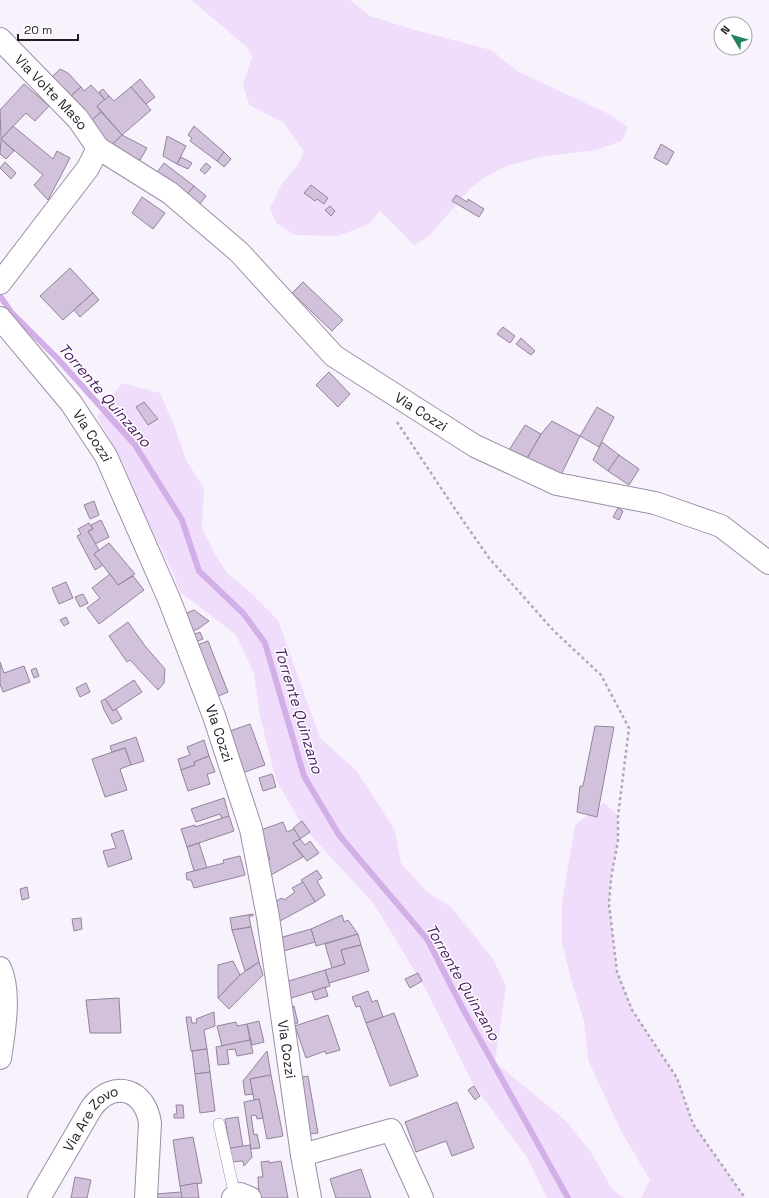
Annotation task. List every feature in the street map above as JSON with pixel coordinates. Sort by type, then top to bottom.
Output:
[{"type":"street","name":"Via Volte Maso","points":[[0,39],[78,118],[98,148]]},
{"type":"street","points":[[2,280],[88,168],[98,148]]},
{"type":"street","name":"Via Cozzi","points":[[98,148],[170,193],[239,252],[334,356],[475,446],[557,484],[656,503],[722,526],[769,563]]},
{"type":"street","name":"Via Cozzi","points":[[0,318],[71,403],[106,456],[168,599],[214,716],[251,829],[268,917],[302,1155],[310,1198]]},
{"type":"street","points":[[0,968],[4,983],[5,1024],[0,1058]]},
{"type":"street","name":"Via Are Zovo","points":[[39,1198],[92,1107],[103,1095],[118,1090],[123,1090],[136,1096],[143,1104],[149,1117],[146,1198]]},
{"type":"street","points":[[302,1155],[391,1130],[422,1198]]},
{"type":"lane","points":[[219,1124],[239,1197]]},
{"type":"path","points":[[394,417],[489,558],[554,631],[600,675],[629,728],[618,816],[618,841],[610,878],[609,904],[617,972],[632,1010],[677,1078],[693,1124],[745,1198]]},
{"type":"shaded area","points":[[191,0],[350,0],[370,16],[415,30],[491,50],[519,72],[611,115],[628,127],[622,141],[596,150],[540,157],[506,166],[482,179],[470,189],[428,237],[414,245],[380,211],[369,224],[338,236],[295,235],[276,223],[270,208],[281,185],[298,164],[304,152],[284,123],[249,105],[243,85],[252,57],[247,47]]},
{"type":"shaded area","points":[[122,383],[160,393],[174,425],[186,460],[204,488],[202,527],[213,551],[227,573],[249,591],[278,620],[320,738],[356,770],[395,830],[401,863],[425,890],[451,907],[493,959],[506,986],[495,1062],[566,1121],[591,1152],[612,1189],[624,1198],[547,1198],[527,1157],[473,1084],[425,988],[374,904],[304,828],[276,780],[260,716],[254,674],[241,645],[235,634],[180,592],[173,573],[141,508],[124,465],[97,417]]},
{"type":"shaded area","points":[[604,802],[618,816],[618,841],[611,878],[609,904],[617,972],[632,1010],[677,1078],[693,1124],[745,1198],[641,1198],[650,1180],[621,1131],[588,1060],[584,1021],[572,983],[562,943],[562,902],[575,825]]},
{"type":"building","points":[[60,69],[68,73],[81,87],[70,97],[52,77]]},
{"type":"building","points":[[140,79],[155,97],[146,104],[131,87]]},
{"type":"building","points":[[24,84],[49,106],[35,121],[26,113],[1,139],[0,110]]},
{"type":"building","points":[[91,85],[105,100],[97,106],[101,112],[91,121],[70,97],[81,87],[84,91]]},
{"type":"building","points":[[131,87],[151,110],[122,135],[97,106],[109,96],[114,101]]},
{"type":"building","points":[[103,89],[109,96],[105,100],[99,92]]},
{"type":"building","points":[[101,112],[122,135],[107,149],[91,121]]},
{"type":"building","points":[[13,126],[53,159],[57,151],[70,158],[48,200],[34,185],[43,175],[1,139]]},
{"type":"building","points":[[194,126],[224,152],[217,161],[190,141],[192,138],[188,135]]},
{"type":"building","points":[[122,135],[147,148],[140,160],[107,149]]},
{"type":"building","points":[[167,136],[186,146],[177,164],[163,156]]},
{"type":"building","points":[[1,139],[14,151],[6,159],[0,154]]},
{"type":"building","points":[[661,144],[674,152],[667,165],[654,158]]},
{"type":"building","points":[[224,152],[231,159],[224,167],[217,161]]},
{"type":"building","points":[[181,157],[192,163],[188,169],[177,164]]},
{"type":"building","points":[[5,162],[16,173],[11,179],[0,168]]},
{"type":"building","points":[[164,163],[194,186],[184,198],[155,175]]},
{"type":"building","points":[[206,163],[211,167],[205,174],[200,170]]},
{"type":"building","points":[[311,185],[328,198],[324,204],[317,199],[315,201],[304,193]]},
{"type":"building","points":[[194,186],[206,196],[197,208],[184,198]]},
{"type":"building","points":[[456,195],[467,202],[468,199],[484,209],[479,217],[452,201]]},
{"type":"building","points":[[142,197],[165,213],[153,229],[132,213]]},
{"type":"building","points":[[330,206],[335,211],[331,216],[325,210]]},
{"type":"building","points":[[70,268],[93,293],[63,320],[40,296]]},
{"type":"building","points":[[303,282],[343,320],[332,331],[292,293]]},
{"type":"building","points":[[93,293],[99,300],[80,317],[74,310]]},
{"type":"building","points":[[503,327],[515,336],[510,343],[497,334]]},
{"type":"building","points":[[521,338],[535,351],[531,355],[516,344]]},
{"type":"building","points":[[329,372],[350,394],[338,407],[316,385]]},
{"type":"building","points":[[144,402],[158,419],[148,425],[136,407]]},
{"type":"building","points":[[597,407],[614,417],[599,447],[580,436]]},
{"type":"building","points":[[552,421],[580,436],[559,479],[526,460],[541,434]]},
{"type":"building","points":[[525,425],[541,434],[526,460],[509,450]]},
{"type":"building","points":[[602,442],[619,455],[608,471],[593,460]]},
{"type":"building","points":[[619,455],[639,469],[629,485],[608,471]]},
{"type":"building","points":[[94,501],[99,515],[90,519],[84,505]]},
{"type":"building","points":[[618,508],[623,511],[619,520],[613,517]]},
{"type":"building","points":[[101,520],[109,537],[95,544],[88,531],[93,529],[91,525]]},
{"type":"building","points":[[89,523],[93,529],[88,531],[99,550],[94,554],[103,565],[95,570],[77,536],[81,534],[78,529]]},
{"type":"building","points":[[109,543],[135,574],[118,585],[94,554]]},
{"type":"building","points":[[110,574],[118,585],[133,576],[144,590],[99,624],[87,608],[100,598],[92,588]]},
{"type":"building","points":[[66,582],[73,598],[59,604],[52,588]]},
{"type":"building","points":[[83,594],[88,603],[80,607],[75,597]]},
{"type":"building","points":[[194,610],[209,621],[198,629],[186,633],[179,616]]},
{"type":"building","points":[[66,617],[69,623],[64,626],[60,620]]},
{"type":"building","points":[[128,622],[145,646],[165,669],[164,683],[158,690],[130,660],[127,662],[109,636]]},
{"type":"building","points":[[200,632],[203,639],[191,644],[188,637]]},
{"type":"building","points":[[208,641],[228,692],[209,700],[189,648]]},
{"type":"building","points":[[0,662],[4,673],[24,666],[30,682],[3,692],[0,684]]},
{"type":"building","points":[[36,668],[39,676],[34,678],[31,670]]},
{"type":"building","points":[[134,680],[142,692],[113,711],[105,699]]},
{"type":"building","points":[[86,683],[90,692],[80,697],[76,688]]},
{"type":"building","points":[[105,699],[113,711],[116,709],[122,719],[112,724],[101,701]]},
{"type":"building","points":[[250,724],[265,765],[242,773],[227,732]]},
{"type":"building","points":[[595,726],[614,727],[597,817],[577,812],[580,786],[583,786]]},
{"type":"building","points":[[136,737],[144,761],[131,765],[125,748],[112,752],[110,746]]},
{"type":"building","points":[[204,740],[209,756],[194,762],[195,765],[181,770],[178,759],[190,755],[187,747]]},
{"type":"building","points":[[125,748],[131,765],[120,769],[127,790],[105,797],[92,759]]},
{"type":"building","points":[[209,756],[215,772],[207,774],[210,784],[188,791],[181,770],[195,765],[194,762]]},
{"type":"building","points":[[272,774],[276,787],[263,791],[259,778]]},
{"type":"building","points":[[224,798],[229,816],[222,819],[220,814],[196,822],[191,809]]},
{"type":"building","points":[[229,816],[234,831],[187,847],[181,829],[195,825],[195,827]]},
{"type":"building","points":[[302,821],[310,832],[300,839],[293,828]]},
{"type":"building","points":[[283,822],[287,832],[294,829],[300,839],[293,843],[303,857],[262,880],[259,863],[270,859],[258,831]]},
{"type":"building","points":[[123,830],[132,859],[108,867],[103,851],[116,848],[111,834]]},
{"type":"building","points":[[300,839],[305,845],[310,841],[319,853],[307,861],[293,843]]},
{"type":"building","points":[[199,843],[207,868],[194,871],[187,847]]},
{"type":"building","points":[[240,856],[245,875],[194,888],[191,880],[187,880],[186,873],[224,863],[223,860]]},
{"type":"building","points":[[317,870],[322,878],[317,881],[325,895],[315,902],[301,880]]},
{"type":"building","points":[[303,882],[315,902],[269,927],[267,906],[282,898],[284,900],[295,892],[292,888]]},
{"type":"building","points":[[27,887],[29,898],[22,900],[20,889]]},
{"type":"building","points":[[253,914],[253,916],[249,916],[251,927],[232,930],[230,918]]},
{"type":"building","points":[[342,915],[344,922],[348,920],[358,934],[316,946],[311,929]]},
{"type":"building","points":[[81,918],[82,929],[74,931],[72,919]]},
{"type":"building","points":[[251,927],[259,962],[245,971],[232,930]]},
{"type":"building","points":[[311,929],[315,942],[280,952],[276,939]]},
{"type":"building","points":[[358,934],[361,945],[341,950],[345,964],[332,968],[325,944]]},
{"type":"building","points":[[361,945],[369,971],[329,983],[325,970],[345,964],[341,950]]},
{"type":"building","points":[[233,961],[240,975],[218,998],[218,965]]},
{"type":"building","points":[[259,962],[263,975],[229,1009],[218,998],[240,975]]},
{"type":"building","points":[[325,970],[330,986],[288,999],[282,983]]},
{"type":"building","points":[[418,973],[422,981],[410,988],[405,979]]},
{"type":"building","points":[[325,987],[328,996],[315,1000],[312,992]]},
{"type":"building","points":[[368,991],[372,1002],[377,1000],[383,1017],[366,1023],[360,1006],[356,1007],[352,997]]},
{"type":"building","points":[[119,998],[121,1033],[90,1033],[86,1000]]},
{"type":"building","points":[[294,1006],[298,1023],[287,1025],[283,1009]]},
{"type":"building","points":[[214,1012],[215,1026],[204,1030],[207,1049],[191,1051],[186,1017],[191,1017],[192,1023],[197,1023],[196,1019]]},
{"type":"building","points":[[394,1013],[418,1076],[390,1086],[366,1023]]},
{"type":"building","points":[[328,1015],[340,1050],[326,1054],[325,1051],[306,1058],[295,1026]]},
{"type":"building","points":[[259,1021],[264,1042],[252,1045],[247,1024]]},
{"type":"building","points":[[236,1022],[237,1026],[247,1024],[250,1040],[222,1046],[217,1026]]},
{"type":"building","points":[[250,1040],[253,1053],[237,1056],[235,1049],[227,1050],[229,1064],[218,1065],[216,1047]]},
{"type":"building","points":[[207,1049],[210,1072],[195,1074],[192,1051]]},
{"type":"building","points":[[267,1051],[271,1075],[250,1079],[253,1094],[245,1095],[243,1081]]},
{"type":"building","points":[[210,1072],[215,1111],[200,1113],[195,1074]]},
{"type":"building","points":[[271,1075],[283,1136],[267,1139],[259,1099],[254,1100],[250,1079]]},
{"type":"building","points":[[308,1076],[318,1133],[302,1135],[293,1079]]},
{"type":"building","points":[[474,1086],[480,1096],[475,1100],[468,1090]]},
{"type":"building","points":[[259,1099],[263,1118],[257,1119],[256,1115],[251,1116],[254,1135],[257,1134],[260,1148],[251,1149],[244,1102]]},
{"type":"building","points":[[457,1102],[474,1148],[452,1156],[446,1141],[416,1152],[405,1122]]},
{"type":"building","points":[[176,1105],[183,1105],[184,1118],[174,1118],[174,1114],[177,1114]]},
{"type":"building","points":[[238,1117],[243,1147],[230,1148],[225,1119]]},
{"type":"building","points":[[193,1137],[202,1183],[180,1186],[173,1140]]},
{"type":"building","points":[[250,1145],[252,1157],[244,1166],[243,1161],[232,1162],[230,1148]]},
{"type":"building","points":[[269,1161],[269,1163],[281,1161],[288,1198],[259,1198],[258,1177],[263,1177],[261,1162]]},
{"type":"building","points":[[361,1169],[371,1198],[336,1198],[330,1179]]},
{"type":"building","points":[[75,1177],[91,1180],[87,1198],[71,1198]]},
{"type":"building","points":[[197,1183],[199,1198],[182,1198],[180,1186]]},
{"type":"building","points":[[181,1192],[182,1198],[155,1198],[155,1194]]},
{"type":"waterway","name":"Torrente Quinzano","points":[[0,296],[11,312],[57,358],[135,445],[182,520],[199,571],[243,613],[265,643],[304,776],[339,835],[427,939],[462,1007],[568,1198]]}]
